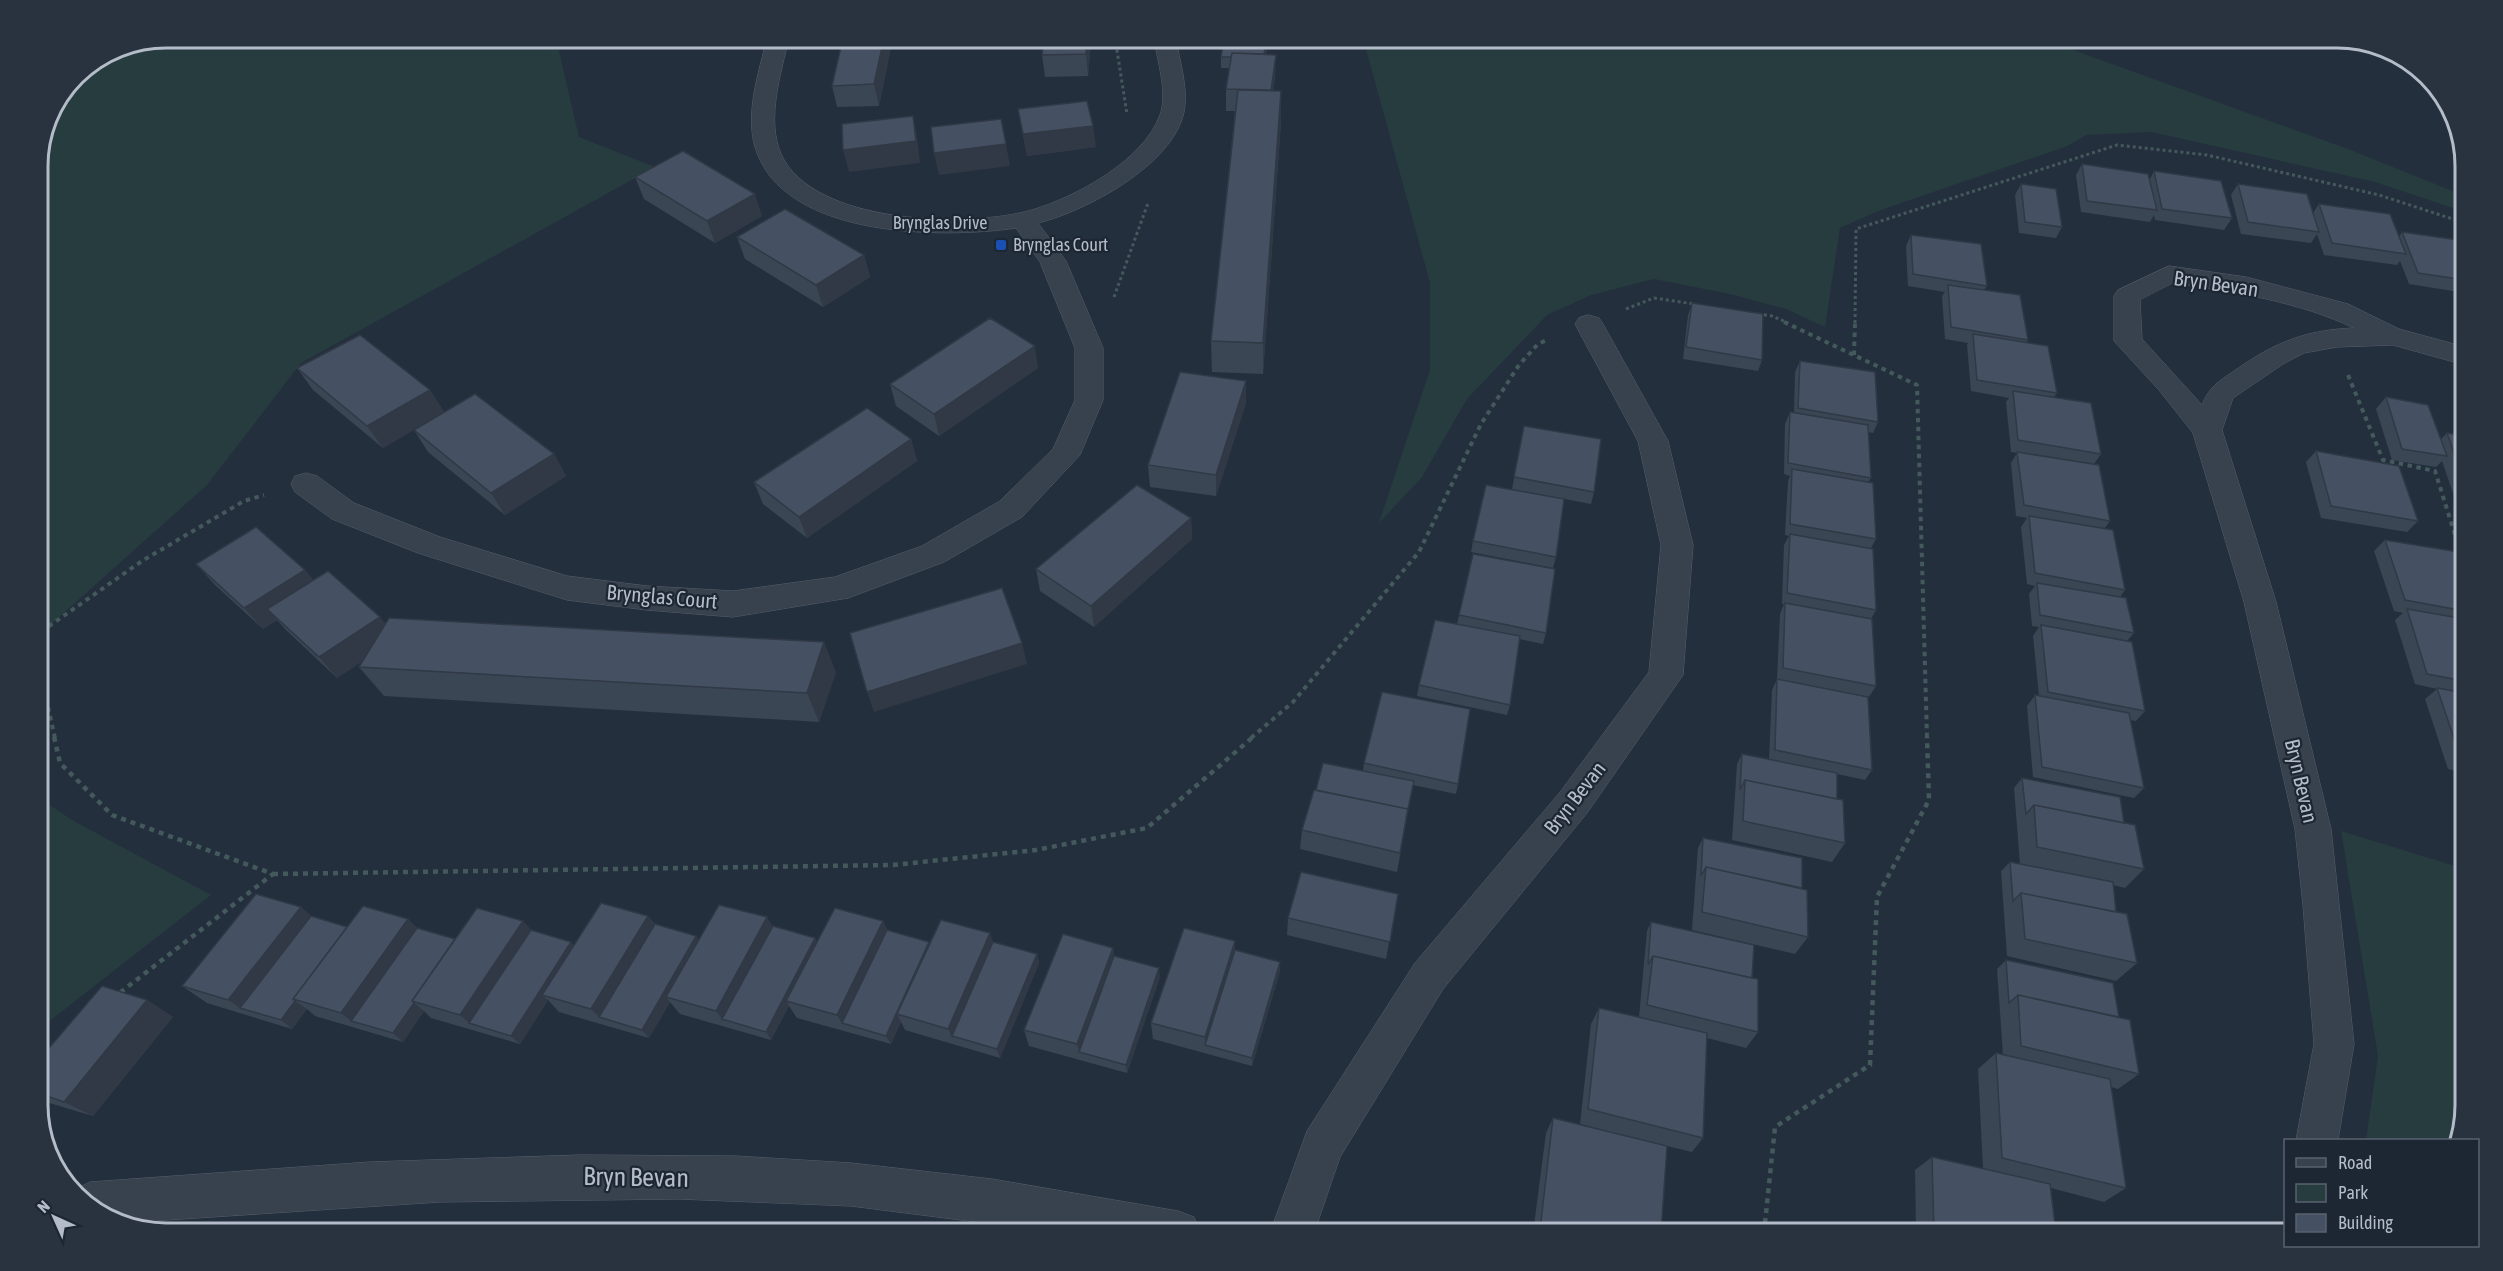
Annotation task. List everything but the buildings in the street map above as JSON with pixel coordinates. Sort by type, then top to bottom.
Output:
[{"type":"street","name":"Brynglas Drive","points":[[776,48],[764,113],[765,135],[770,157],[789,180],[811,199],[846,213],[881,222],[968,227],[1023,220],[1064,206],[1104,186],[1138,160],[1162,134],[1173,112],[1166,48]]},
{"type":"street","name":"Brynglas Court","points":[[306,484],[343,511],[429,545],[567,588],[647,598],[733,604],[837,590],[933,554],[1011,509],[1065,455],[1089,400],[1089,348],[1053,261],[1023,220]]},
{"type":"street","name":"Bryn Bevan","points":[[2317,1139],[2334,1044],[2313,829],[2260,602],[2207,430],[2169,383],[2128,341],[2127,296],[2169,274],[2246,285],[2338,310],[2393,336],[2455,353]]},
{"type":"street","name":"Bryn Bevan","points":[[1296,1223],[1323,1146],[1429,976],[1574,802],[1666,675],[1677,545],[1653,441],[1589,324]]},
{"type":"street","name":"Bryn Bevan","points":[[2207,430],[2221,393],[2273,357],[2297,345],[2331,339],[2393,336]]},
{"type":"street","name":"Bryn Bevan","points":[[100,1203],[240,1191],[525,1176],[736,1178],[879,1186],[1009,1203],[1122,1223]]},
{"type":"path","points":[[1117,48],[1128,115],[1152,144]]},
{"type":"path","points":[[1854,355],[1856,229],[2117,145],[2207,155],[2379,195],[2455,220]]},
{"type":"path","points":[[1082,331],[1114,297],[1149,202]]},
{"type":"path","points":[[48,711],[60,763],[112,815],[273,874],[893,865],[1036,850],[1147,828],[1293,702],[1419,552],[1481,423],[1519,365],[1538,344],[1569,329],[1589,324],[1654,298],[1701,305]]},
{"type":"path","points":[[1748,313],[1772,316],[1917,385],[1929,800],[1877,897],[1870,1065],[1775,1127],[1765,1223]]},
{"type":"path","points":[[2331,339],[2366,414],[2383,460],[2434,471],[2455,536]]},
{"type":"path","points":[[48,628],[142,561],[244,501],[306,484]]},
{"type":"path","points":[[113,998],[273,874]]},
{"type":"path","points":[[48,1048],[57,1041]]},
{"type":"green space","points":[[558,48],[579,137],[655,167],[301,363],[207,485],[48,627],[48,158],[54,128],[72,94],[100,68],[128,54],[150,49]]},
{"type":"green space","points":[[1366,48],[2068,48],[2348,149],[2455,192],[2455,209],[2375,182],[2151,132],[2087,135],[2065,147],[1878,211],[1840,228],[1825,327],[1786,309],[1730,294],[1654,279],[1591,295],[1547,315],[1467,399],[1422,477],[1379,523],[1430,370],[1430,283]]},
{"type":"green space","points":[[48,804],[72,820],[211,895],[48,1022]]},
{"type":"green space","points":[[2341,831],[2455,866],[2455,1106],[2450,1139],[2366,1139],[2378,1056]]},
{"type":"place","name":"Brynglas Court","points":[[1001,245]]}]
